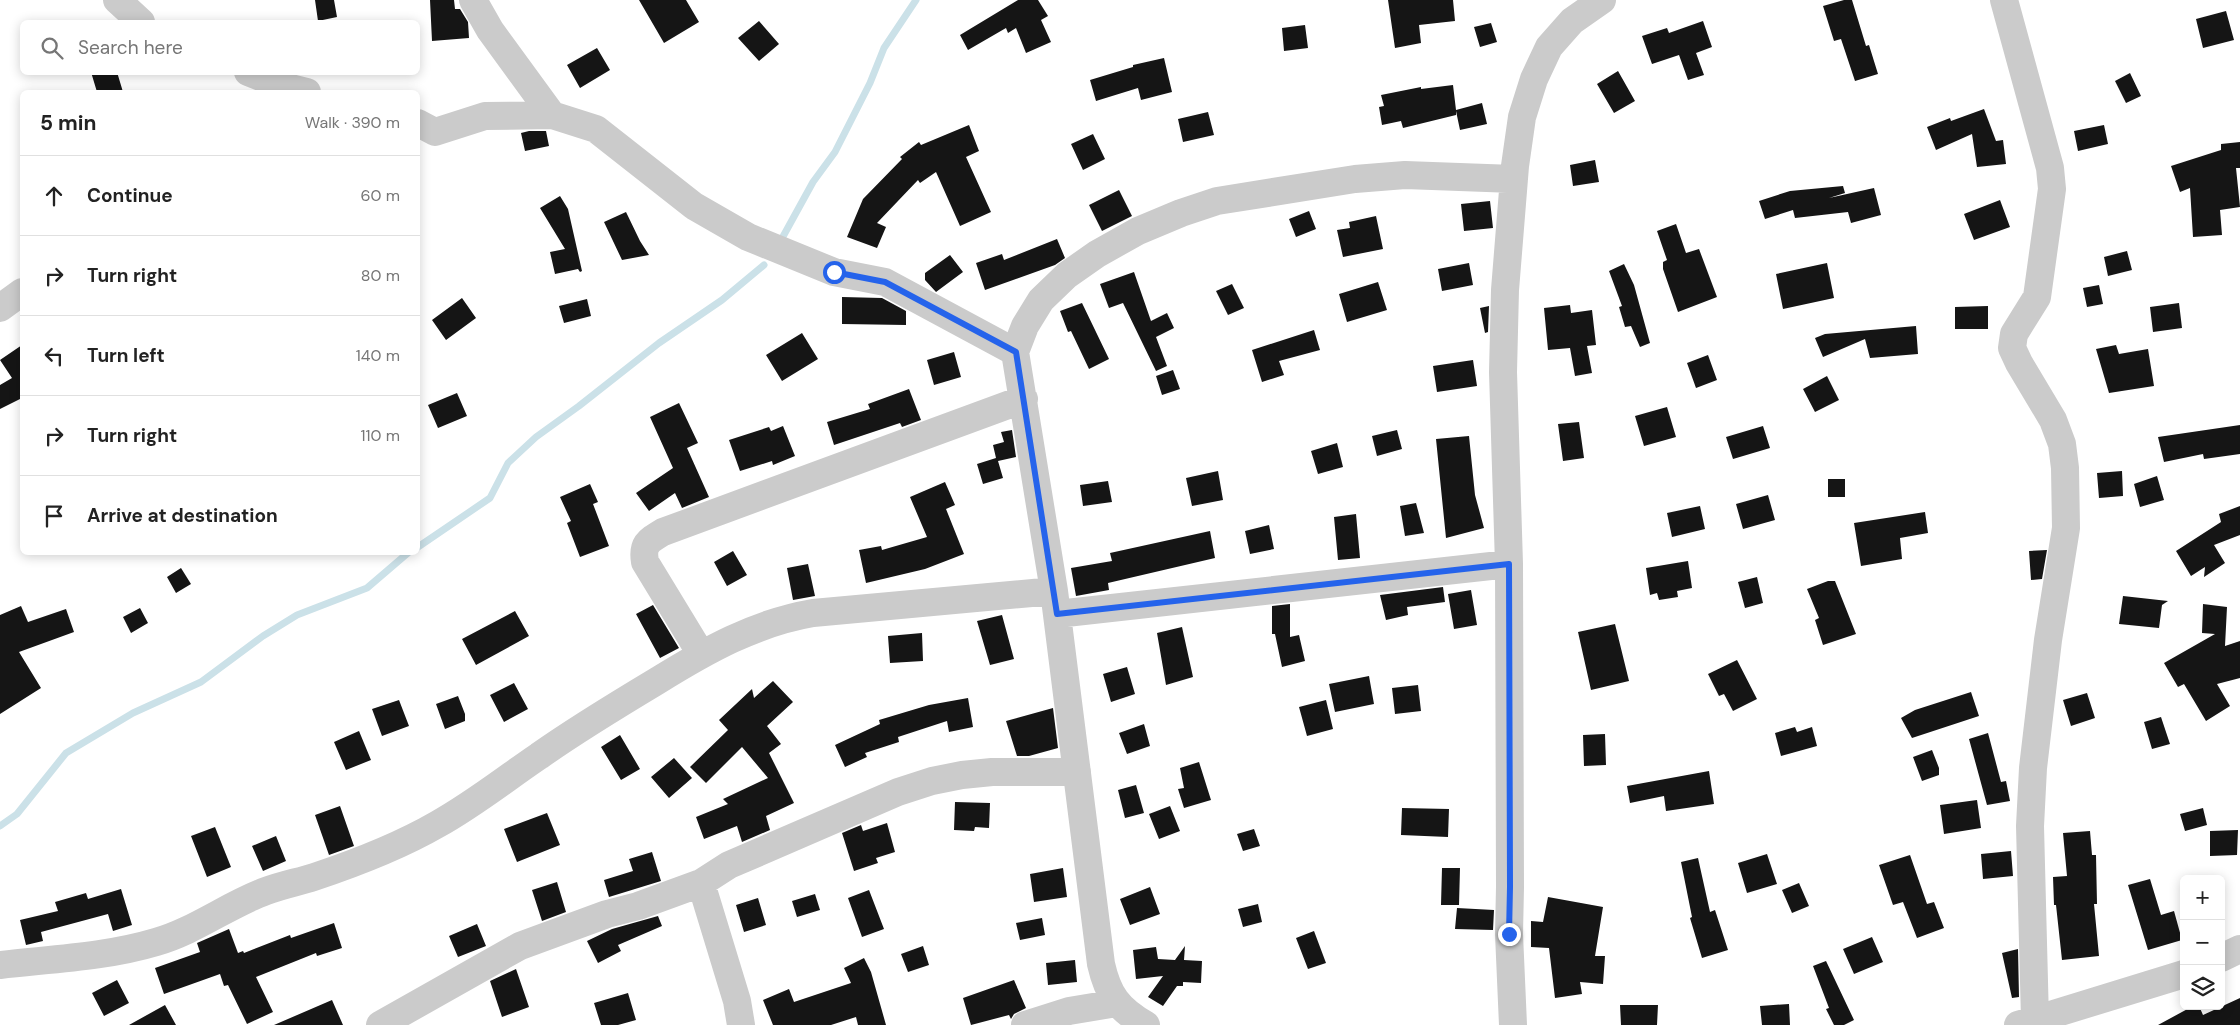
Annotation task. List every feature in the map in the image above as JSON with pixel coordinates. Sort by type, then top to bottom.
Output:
[{"type":"street","points":[[117,0],[139,20]]},
{"type":"street","points":[[473,0],[490,30],[552,115]]},
{"type":"street","points":[[1513,1025],[1509,934],[1509,564],[1503,372],[1505,290],[1514,178],[1522,117],[1534,79],[1549,47],[1572,22],[1602,0]]},
{"type":"street","points":[[2004,0],[2050,168],[2052,189],[2037,297],[2014,334],[2012,348],[2053,420],[2062,444],[2065,468],[2066,528],[2048,640],[2033,768],[2030,826],[2027,1022],[2180,975]]},
{"type":"street","points":[[256,75],[299,90]]},
{"type":"street","points":[[423,134],[485,116],[552,115],[596,129],[694,206],[748,237],[834,272],[885,282],[1016,352]]},
{"type":"street","points":[[1146,1025],[1130,1016],[1117,1003],[1106,986],[1101,964],[1055,602],[1016,352],[1025,326],[1041,300],[1067,275],[1097,254],[1138,231],[1181,212],[1217,201],[1355,179],[1404,176],[1514,178]]},
{"type":"street","points":[[0,308],[20,293]]},
{"type":"street","points":[[701,654],[645,562],[643,550],[649,540],[663,532],[1024,399]]},
{"type":"street","points":[[0,965],[79,957],[156,942],[183,932],[267,890],[312,877],[391,847],[436,825],[482,797],[578,729],[701,654],[760,626],[786,618],[813,613],[1055,602],[1509,564]]},
{"type":"street","points":[[380,1025],[520,946],[607,914],[638,906],[701,883],[715,872],[729,865],[898,792],[932,781],[962,775],[992,772],[1077,772]]},
{"type":"street","points":[[701,883],[737,1001],[741,1025]]},
{"type":"street","points":[[2225,956],[2240,950]]},
{"type":"street","points":[[1025,1025],[1070,1011],[1117,1003]]},
{"type":"building","points":[[315,0],[334,0],[337,17],[318,20]]},
{"type":"building","points":[[430,0],[454,0],[455,9],[460,9],[468,22],[469,38],[432,41]]},
{"type":"building","points":[[639,0],[686,0],[699,22],[664,43]]},
{"type":"building","points":[[1018,0],[1038,0],[1048,16],[1041,20],[1051,42],[1026,53],[1016,28],[1008,33],[1006,28],[968,50],[960,35]]},
{"type":"building","points":[[1388,0],[1453,0],[1455,21],[1419,25],[1421,43],[1395,48]]},
{"type":"building","points":[[1844,0],[1852,0],[1866,46],[1869,45],[1878,74],[1855,81],[1841,39],[1834,41],[1823,6]]},
{"type":"building","points":[[2226,11],[2234,40],[2203,48],[2196,19]]},
{"type":"building","points":[[759,21],[779,44],[759,61],[738,38]]},
{"type":"building","points":[[1703,21],[1712,47],[1696,53],[1704,75],[1688,80],[1679,55],[1652,64],[1642,36],[1667,28],[1669,33]]},
{"type":"building","points":[[1491,23],[1497,42],[1480,47],[1474,27]]},
{"type":"building","points":[[1305,25],[1308,48],[1284,51],[1282,28]]},
{"type":"building","points":[[597,48],[610,70],[580,88],[567,65]]},
{"type":"building","points":[[1164,58],[1172,92],[1141,100],[1138,88],[1096,101],[1090,80],[1133,67],[1133,65]]},
{"type":"building","points":[[1618,71],[1635,101],[1614,113],[1597,84]]},
{"type":"building","points":[[2130,73],[2141,96],[2126,103],[2115,81]]},
{"type":"building","points":[[92,75],[118,75],[122,90],[96,90]]},
{"type":"building","points":[[1453,85],[1456,110],[1482,103],[1487,124],[1460,130],[1456,111],[1456,115],[1403,128],[1401,121],[1382,125],[1379,107],[1384,106],[1381,95],[1421,87],[1421,89]]},
{"type":"building","points":[[1984,109],[1996,141],[2003,140],[2006,164],[1977,167],[1972,134],[1936,150],[1927,127],[1950,118],[1951,121]]},
{"type":"building","points":[[1208,112],[1214,135],[1183,142],[1178,119]]},
{"type":"building","points":[[969,125],[979,151],[966,157],[991,212],[960,226],[936,172],[920,183],[918,180],[877,223],[886,227],[877,248],[847,237],[863,199],[902,159],[900,157],[919,142],[921,145]]},
{"type":"building","points":[[2104,125],[2108,144],[2078,151],[2074,131]]},
{"type":"building","points":[[546,131],[549,146],[525,151],[521,133]]},
{"type":"building","points":[[1093,134],[1105,159],[1083,170],[1071,144]]},
{"type":"building","points":[[2240,142],[2240,168],[2236,168],[2240,207],[2220,210],[2222,235],[2193,237],[2190,188],[2180,192],[2171,166],[2221,150],[2221,144]]},
{"type":"building","points":[[1595,160],[1599,182],[1573,186],[1570,165]]},
{"type":"building","points":[[1843,186],[1845,193],[1829,198],[1874,188],[1881,215],[1851,223],[1848,212],[1795,218],[1793,210],[1765,219],[1759,201],[1790,191]]},
{"type":"building","points":[[1119,190],[1132,216],[1102,231],[1089,205]]},
{"type":"building","points":[[560,196],[568,209],[582,271],[580,272],[578,269],[555,274],[550,252],[565,249],[540,208]]},
{"type":"building","points":[[2000,200],[2010,227],[1974,240],[1964,214]]},
{"type":"building","points":[[1490,201],[1493,228],[1464,231],[1461,204]]},
{"type":"building","points":[[1309,211],[1316,229],[1296,237],[1289,219]]},
{"type":"building","points":[[626,212],[649,255],[622,260],[604,222]]},
{"type":"building","points":[[1376,216],[1383,249],[1343,257],[1337,230],[1350,228],[1349,222]]},
{"type":"building","points":[[1676,224],[1686,253],[1699,249],[1717,297],[1678,312],[1663,269],[1663,262],[1667,260],[1657,231]]},
{"type":"building","points":[[1057,239],[1065,258],[1055,265],[985,290],[976,263],[1002,254],[1004,260]]},
{"type":"building","points":[[2127,251],[2132,270],[2108,276],[2104,257]]},
{"type":"building","points":[[950,255],[963,272],[936,292],[925,280],[925,273]]},
{"type":"building","points":[[1469,263],[1473,285],[1442,291],[1438,269]]},
{"type":"building","points":[[1827,263],[1834,298],[1783,309],[1776,274]]},
{"type":"building","points":[[1624,264],[1634,285],[1650,343],[1640,347],[1631,326],[1625,327],[1619,307],[1622,306],[1609,271]]},
{"type":"building","points":[[1134,272],[1151,321],[1167,313],[1174,328],[1156,337],[1167,366],[1156,371],[1123,303],[1109,308],[1100,284]]},
{"type":"building","points":[[1378,282],[1387,310],[1347,322],[1339,294]]},
{"type":"building","points":[[1232,284],[1244,308],[1228,315],[1216,291]]},
{"type":"building","points":[[2099,285],[2103,304],[2087,307],[2083,288]]},
{"type":"building","points":[[842,297],[882,298],[906,311],[906,325],[842,324]]},
{"type":"building","points":[[462,298],[476,318],[446,340],[432,320]]},
{"type":"building","points":[[587,299],[591,316],[564,323],[559,306]]},
{"type":"building","points":[[1082,303],[1109,359],[1089,369],[1071,331],[1068,332],[1060,311]]},
{"type":"building","points":[[2179,303],[2182,328],[2153,332],[2150,307]]},
{"type":"building","points":[[1570,305],[1571,313],[1592,310],[1596,345],[1587,346],[1592,373],[1575,376],[1570,348],[1548,350],[1544,308]]},
{"type":"building","points":[[1489,306],[1488,332],[1485,333],[1480,308]]},
{"type":"building","points":[[1988,306],[1988,329],[1955,329],[1955,307]]},
{"type":"building","points":[[1916,326],[1918,354],[1870,358],[1865,339],[1823,357],[1815,338],[1825,334]]},
{"type":"building","points":[[1314,330],[1320,350],[1279,361],[1284,375],[1262,382],[1252,350]]},
{"type":"building","points":[[802,333],[818,359],[782,381],[766,355]]},
{"type":"building","points":[[2116,345],[2119,354],[2148,349],[2154,386],[2109,393],[2096,349]]},
{"type":"building","points":[[20,346],[20,399],[0,409],[0,385],[12,378],[0,360]]},
{"type":"building","points":[[954,352],[961,377],[934,385],[927,360]]},
{"type":"building","points":[[1708,355],[1717,380],[1696,388],[1687,363]]},
{"type":"building","points":[[1473,360],[1477,386],[1437,392],[1433,366]]},
{"type":"building","points":[[1173,370],[1180,389],[1162,395],[1156,376]]},
{"type":"building","points":[[1827,376],[1839,400],[1815,412],[1803,389]]},
{"type":"building","points":[[909,389],[921,420],[902,427],[900,423],[834,445],[827,422],[870,409],[868,404]]},
{"type":"building","points":[[457,393],[467,416],[438,428],[428,405]]},
{"type":"building","points":[[679,403],[698,443],[687,448],[709,497],[682,508],[675,493],[649,511],[636,493],[673,468],[650,417]]},
{"type":"building","points":[[1667,407],[1676,437],[1644,446],[1635,416]]},
{"type":"building","points":[[1579,422],[1584,458],[1563,461],[1558,424]]},
{"type":"building","points":[[2240,425],[2240,454],[2204,459],[2203,454],[2164,462],[2158,437]]},
{"type":"building","points":[[783,426],[795,456],[773,465],[772,461],[740,471],[729,440],[769,427],[771,431]]},
{"type":"building","points":[[1763,426],[1770,448],[1733,459],[1726,437]]},
{"type":"building","points":[[1012,430],[1016,457],[998,461],[1003,478],[983,484],[977,464],[996,458],[993,445],[1004,442],[1001,432]]},
{"type":"building","points":[[1397,430],[1402,449],[1377,456],[1372,436]]},
{"type":"building","points":[[1469,436],[1475,495],[1484,528],[1446,538],[1436,439]]},
{"type":"building","points":[[1337,443],[1343,467],[1318,474],[1311,451]]},
{"type":"building","points":[[1218,471],[1223,500],[1192,506],[1186,478]]},
{"type":"building","points":[[2122,471],[2123,496],[2099,498],[2097,473]]},
{"type":"building","points":[[2157,476],[2164,500],[2140,507],[2134,484]]},
{"type":"building","points":[[1828,479],[1845,479],[1845,497],[1828,497]]},
{"type":"building","points":[[1108,481],[1112,502],[1083,506],[1080,485]]},
{"type":"building","points":[[945,482],[955,505],[946,509],[964,554],[925,569],[866,583],[859,550],[881,546],[882,550],[927,537],[910,497]]},
{"type":"building","points":[[590,484],[598,502],[593,504],[609,546],[580,557],[567,523],[571,521],[560,497]]},
{"type":"building","points":[[1768,495],[1775,520],[1743,529],[1736,504]]},
{"type":"building","points":[[1416,503],[1424,533],[1405,536],[1400,506]]},
{"type":"building","points":[[1700,506],[1705,529],[1672,537],[1667,513]]},
{"type":"building","points":[[2240,506],[2240,535],[2214,545],[2225,563],[2204,577],[2205,567],[2191,576],[2176,551],[2221,522],[2219,514]]},
{"type":"building","points":[[1925,512],[1928,533],[1900,538],[1902,559],[1861,566],[1854,523]]},
{"type":"building","points":[[1356,514],[1360,558],[1338,560],[1334,517]]},
{"type":"building","points":[[1269,525],[1274,549],[1250,554],[1245,531]]},
{"type":"building","points":[[1210,531],[1215,558],[1108,583],[1109,590],[1076,596],[1071,568],[1112,561],[1110,553]]},
{"type":"building","points":[[2047,550],[2042,579],[2031,580],[2029,551]]},
{"type":"building","points":[[733,551],[747,575],[727,586],[714,562]]},
{"type":"building","points":[[1688,561],[1692,588],[1677,591],[1678,597],[1659,600],[1657,593],[1650,595],[1646,568]]},
{"type":"building","points":[[808,564],[815,596],[793,600],[787,568]]},
{"type":"building","points":[[181,568],[191,584],[176,593],[167,577]]},
{"type":"building","points":[[1757,577],[1763,603],[1745,608],[1738,582]]},
{"type":"building","points":[[1828,581],[1835,581],[1856,634],[1823,645],[1815,620],[1819,618],[1807,589]]},
{"type":"building","points":[[1443,587],[1445,602],[1407,607],[1408,615],[1386,620],[1380,595]]},
{"type":"building","points":[[1471,590],[1477,625],[1454,629],[1448,594]]},
{"type":"building","points":[[2123,596],[2168,601],[2162,605],[2159,628],[2119,624]]},
{"type":"building","points":[[1290,604],[1290,637],[1299,635],[1305,661],[1282,667],[1275,634],[1272,634],[1272,606]]},
{"type":"building","points":[[2203,604],[2227,607],[2225,646],[2240,641],[2240,678],[2217,684],[2230,706],[2206,721],[2184,684],[2178,687],[2164,663],[2215,634],[2202,633]]},
{"type":"building","points":[[653,605],[679,648],[660,658],[636,614]]},
{"type":"building","points":[[21,606],[28,622],[66,609],[74,632],[19,652],[41,688],[0,714],[0,615]]},
{"type":"building","points":[[140,608],[148,623],[131,633],[123,617]]},
{"type":"building","points":[[515,611],[529,636],[476,665],[462,639]]},
{"type":"building","points":[[1002,615],[1014,659],[990,665],[977,621]]},
{"type":"building","points":[[1615,624],[1629,681],[1591,690],[1578,632]]},
{"type":"building","points":[[1182,627],[1193,677],[1166,685],[1157,633]]},
{"type":"building","points":[[922,633],[923,661],[890,663],[888,636]]},
{"type":"building","points":[[1737,660],[1757,699],[1733,711],[1724,694],[1719,696],[1708,674]]},
{"type":"building","points":[[1127,667],[1135,694],[1111,702],[1103,674]]},
{"type":"building","points":[[1369,676],[1374,704],[1335,712],[1329,684]]},
{"type":"building","points":[[773,681],[793,702],[767,726],[781,744],[769,753],[794,803],[766,816],[770,830],[742,842],[737,826],[704,839],[696,817],[728,804],[723,799],[768,778],[742,747],[706,783],[690,767],[728,730],[719,720],[752,689],[754,698]]},
{"type":"building","points":[[514,683],[528,709],[504,722],[490,695]]},
{"type":"building","points":[[1418,685],[1421,711],[1395,714],[1392,688]]},
{"type":"building","points":[[1971,692],[1979,716],[1912,738],[1901,718],[1915,710]]},
{"type":"building","points":[[2087,693],[2095,718],[2071,726],[2063,700]]},
{"type":"building","points":[[458,696],[465,714],[465,721],[445,729],[436,704]]},
{"type":"building","points":[[968,698],[973,727],[949,732],[947,721],[898,737],[899,742],[865,753],[867,757],[845,767],[835,745],[880,724],[879,720],[929,705]]},
{"type":"building","points":[[399,700],[409,726],[382,736],[372,709]]},
{"type":"building","points":[[1326,700],[1333,729],[1307,736],[1299,707]]},
{"type":"building","points":[[1053,708],[1058,748],[1029,756],[1017,756],[1006,721]]},
{"type":"building","points":[[2161,717],[2170,744],[2152,749],[2144,722]]},
{"type":"building","points":[[1144,724],[1150,746],[1127,754],[1119,733]]},
{"type":"building","points":[[1795,727],[1797,732],[1812,727],[1817,746],[1781,756],[1775,733]]},
{"type":"building","points":[[359,731],[371,760],[346,770],[334,742]]},
{"type":"building","points":[[1988,733],[2001,782],[2006,781],[2010,801],[1987,805],[1969,739]]},
{"type":"building","points":[[1605,734],[1606,765],[1584,766],[1583,735]]},
{"type":"building","points":[[620,735],[640,769],[621,780],[601,747]]},
{"type":"building","points":[[1932,750],[1939,768],[1939,775],[1922,781],[1913,757]]},
{"type":"building","points":[[674,758],[692,778],[669,798],[651,777]]},
{"type":"building","points":[[1199,762],[1211,800],[1184,808],[1178,789],[1184,788],[1180,768]]},
{"type":"building","points":[[1709,771],[1714,804],[1666,811],[1664,796],[1630,803],[1627,786]]},
{"type":"building","points":[[1136,785],[1144,813],[1125,818],[1118,790]]},
{"type":"building","points":[[1977,800],[1981,828],[1944,834],[1940,805]]},
{"type":"building","points":[[955,802],[990,803],[989,828],[975,827],[974,831],[954,830]]},
{"type":"building","points":[[340,806],[354,846],[329,855],[315,815]]},
{"type":"building","points":[[1170,806],[1180,831],[1159,839],[1149,814]]},
{"type":"building","points":[[1402,808],[1449,809],[1448,837],[1401,835]]},
{"type":"building","points":[[2203,808],[2207,825],[2185,831],[2180,814]]},
{"type":"building","points":[[547,813],[560,845],[517,862],[504,829]]},
{"type":"building","points":[[887,823],[895,852],[876,858],[878,863],[854,871],[842,833],[861,825],[863,831]]},
{"type":"building","points":[[215,827],[231,867],[207,877],[191,836]]},
{"type":"building","points":[[1254,829],[1260,846],[1243,851],[1237,834]]},
{"type":"building","points":[[2238,830],[2237,855],[2210,856],[2210,831]]},
{"type":"building","points":[[2090,831],[2092,855],[2096,855],[2097,904],[2094,904],[2099,956],[2062,960],[2056,905],[2054,905],[2053,877],[2067,876],[2063,833]]},
{"type":"building","points":[[276,836],[286,861],[263,871],[252,846]]},
{"type":"building","points":[[2011,851],[2013,876],[1983,879],[1981,854]]},
{"type":"building","points":[[652,852],[661,881],[609,897],[604,880],[633,871],[629,859]]},
{"type":"building","points":[[1767,854],[1777,884],[1747,893],[1738,863]]},
{"type":"building","points":[[1910,855],[1927,904],[1934,902],[1944,928],[1917,938],[1903,902],[1893,905],[1879,865]]},
{"type":"building","points":[[1698,858],[1710,912],[1715,910],[1728,950],[1702,958],[1690,918],[1692,917],[1681,862]]},
{"type":"building","points":[[1063,868],[1067,897],[1034,902],[1030,874]]},
{"type":"building","points":[[1442,868],[1460,868],[1459,905],[1441,905]]},
{"type":"building","points":[[2150,879],[2161,915],[2174,911],[2180,933],[2180,941],[2148,950],[2128,885]]},
{"type":"building","points":[[557,882],[566,912],[542,921],[532,890]]},
{"type":"building","points":[[1799,883],[1809,906],[1792,913],[1782,890]]},
{"type":"building","points":[[1150,887],[1160,914],[1130,925],[1120,899]]},
{"type":"building","points":[[121,889],[132,925],[113,931],[108,914],[41,932],[43,941],[26,945],[20,920],[58,911],[55,902],[86,893],[88,899]]},
{"type":"building","points":[[869,890],[884,929],[862,937],[848,898]]},
{"type":"building","points":[[815,894],[820,910],[797,917],[792,901]]},
{"type":"building","points":[[1548,897],[1603,907],[1595,956],[1605,956],[1603,984],[1580,982],[1582,994],[1555,998],[1549,948],[1531,947],[1531,921],[1543,922]]},
{"type":"building","points":[[758,898],[766,925],[744,932],[736,905]]},
{"type":"building","points":[[1258,904],[1262,922],[1243,927],[1238,909]]},
{"type":"building","points":[[1457,908],[1494,910],[1493,930],[1455,929]]},
{"type":"building","points":[[658,916],[662,926],[618,945],[621,951],[598,963],[587,941],[612,929]]},
{"type":"building","points":[[1042,918],[1045,935],[1020,940],[1016,923]]},
{"type":"building","points":[[334,923],[342,948],[317,956],[316,953],[256,977],[273,1012],[247,1024],[228,985],[224,986],[220,974],[164,994],[155,968],[200,952],[197,943],[229,929],[238,953],[243,951],[244,953],[290,935],[291,938]]},
{"type":"building","points":[[477,924],[486,946],[458,957],[449,936]]},
{"type":"building","points":[[1314,931],[1326,963],[1308,969],[1296,938]]},
{"type":"building","points":[[1872,937],[1883,962],[1854,974],[1843,949]]},
{"type":"building","points":[[923,946],[929,965],[908,972],[901,954]]},
{"type":"building","points":[[1185,946],[1184,960],[1202,961],[1201,983],[1183,982],[1183,986],[1177,986],[1163,1006],[1148,997],[1163,976],[1136,979],[1133,950],[1156,947],[1158,959],[1175,960]]},
{"type":"building","points":[[2018,949],[2019,997],[2012,998],[2002,953]]},
{"type":"building","points":[[864,958],[871,972],[886,1025],[858,1025],[856,1017],[831,1025],[773,1025],[763,1000],[789,989],[794,1002],[851,983],[844,968]]},
{"type":"building","points":[[1075,960],[1077,982],[1048,985],[1046,963]]},
{"type":"building","points":[[1826,961],[1854,1020],[1844,1025],[1834,1025],[1826,1009],[1829,1008],[1813,966]]},
{"type":"building","points":[[516,969],[529,1007],[502,1017],[490,981]]},
{"type":"building","points":[[117,980],[129,1003],[104,1016],[92,993]]},
{"type":"building","points":[[1014,980],[1026,1008],[1014,1014],[1011,1019],[1009,1015],[971,1025],[963,998]]},
{"type":"building","points":[[628,993],[636,1020],[618,1025],[601,1025],[594,1003]]},
{"type":"building","points":[[2240,998],[2240,1025],[2158,1025],[2186,1010],[2201,1010],[2203,1015],[2214,1010],[2225,1010],[2225,1005]]},
{"type":"building","points":[[332,1000],[343,1025],[274,1025]]},
{"type":"building","points":[[1789,1004],[1790,1025],[1762,1025],[1760,1006]]},
{"type":"building","points":[[165,1005],[176,1025],[129,1025]]},
{"type":"building","points":[[1620,1005],[1658,1005],[1657,1025],[1621,1025]]},
{"type":"waterway","points":[[780,242],[813,182],[835,152],[870,83],[884,48],[916,0]]},
{"type":"waterway","points":[[420,546],[490,498],[508,463],[536,437],[659,343],[722,300],[764,265]]},
{"type":"waterway","points":[[0,826],[17,814],[66,753],[133,713],[201,682],[263,636],[297,615],[367,588],[406,555]]},
{"type":"route","points":[[834,272],[885,282],[1016,352],[1057,614],[1509,564],[1509,934]]}]
